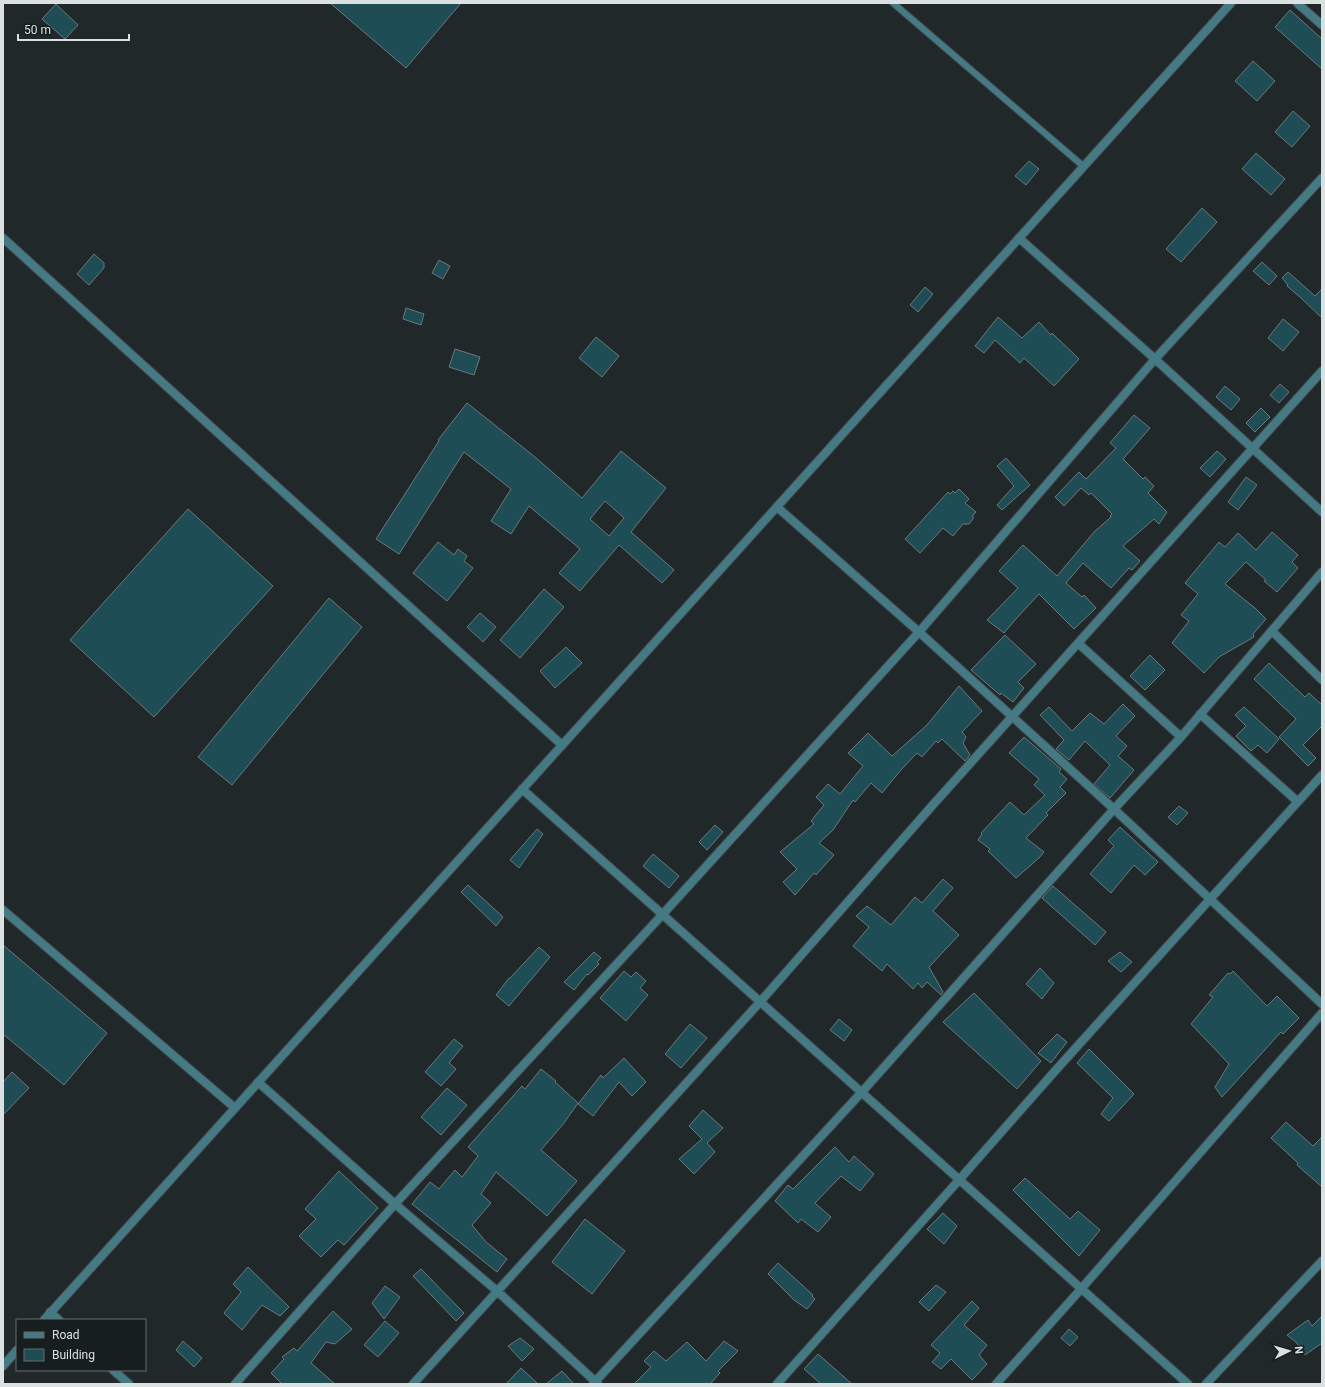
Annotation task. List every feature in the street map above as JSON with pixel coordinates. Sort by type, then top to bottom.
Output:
[{"type":"street","points":[[45,1319],[1231,3]]},
{"type":"street","points":[[1297,3],[1322,25]]},
{"type":"street","points":[[235,1384],[395,1204],[662,915],[919,632],[1155,359],[1322,178]]},
{"type":"street","points":[[3,238],[562,745]]},
{"type":"street","points":[[1019,238],[1155,359],[1322,512]]},
{"type":"street","points":[[413,1384],[760,1002],[931,807],[1322,371]]},
{"type":"street","points":[[776,507],[919,632],[1114,809],[1322,1004]]},
{"type":"street","points":[[258,1082],[395,1204],[497,1291],[596,1383],[861,1092],[1114,809],[1181,737],[1322,572]]},
{"type":"street","points":[[1272,632],[1322,680]]},
{"type":"street","points":[[1078,643],[1181,737]]},
{"type":"street","points":[[1200,714],[1297,801]]},
{"type":"street","points":[[777,1384],[1055,1071],[1322,775]]},
{"type":"street","points":[[522,790],[1188,1384]]},
{"type":"street","points":[[3,910],[235,1108]]},
{"type":"street","points":[[996,1384],[1322,1013]]},
{"type":"street","points":[[1206,1384],[1322,1261]]},
{"type":"street","points":[[50,1312],[58,1319]]},
{"type":"street","points":[[3,1366],[16,1351]]},
{"type":"street","points":[[114,1371],[129,1384]]},
{"type":"lane","points":[[892,3],[1083,166]]},
{"type":"building","points":[[330,3],[461,3],[406,68]]},
{"type":"building","points":[[56,4],[78,25],[65,39],[42,19]]},
{"type":"building","points":[[1290,10],[1322,39],[1322,69],[1275,27]]},
{"type":"building","points":[[1253,61],[1275,81],[1257,101],[1235,81]]},
{"type":"building","points":[[1293,111],[1310,126],[1292,147],[1275,132]]},
{"type":"building","points":[[1256,153],[1285,179],[1271,195],[1242,169]]},
{"type":"building","points":[[1029,161],[1039,169],[1026,185],[1015,176]]},
{"type":"building","points":[[1202,208],[1217,222],[1181,262],[1166,249]]},
{"type":"building","points":[[94,254],[104,263],[104,268],[89,285],[77,274]]},
{"type":"building","points":[[439,260],[450,266],[443,279],[432,273]]},
{"type":"building","points":[[1262,262],[1277,276],[1269,285],[1253,271]]},
{"type":"building","points":[[1288,272],[1315,296],[1322,289],[1322,318],[1287,286],[1288,285],[1282,278]]},
{"type":"building","points":[[925,287],[933,294],[918,312],[910,305]]},
{"type":"building","points":[[406,308],[424,314],[421,325],[403,319]]},
{"type":"building","points":[[998,317],[1022,338],[1039,322],[1051,335],[1052,333],[1079,359],[1054,386],[1024,358],[1020,363],[995,340],[984,353],[975,346]]},
{"type":"building","points":[[1283,319],[1299,332],[1283,351],[1268,338]]},
{"type":"building","points":[[596,337],[619,356],[602,377],[579,358]]},
{"type":"building","points":[[455,349],[480,357],[474,375],[449,367]]},
{"type":"building","points":[[1280,384],[1289,392],[1279,403],[1270,395]]},
{"type":"building","points":[[1225,386],[1240,399],[1231,410],[1216,397]]},
{"type":"building","points":[[467,403],[535,457],[582,498],[621,451],[666,488],[631,532],[674,570],[662,583],[619,545],[580,591],[559,573],[580,549],[529,506],[511,534],[491,521],[511,489],[464,452],[399,554],[376,539],[439,441],[438,440]],"holes":[[[605,501],[624,518],[609,536],[590,519]]]},
{"type":"building","points":[[1261,408],[1270,417],[1255,432],[1246,423]]},
{"type":"building","points":[[1134,415],[1150,428],[1123,459],[1143,479],[1145,477],[1154,486],[1148,493],[1167,512],[1159,524],[1154,519],[1123,546],[1140,561],[1132,570],[1129,568],[1111,588],[1083,563],[1066,583],[1082,597],[1084,595],[1096,608],[1074,629],[1039,594],[1004,633],[987,620],[1018,588],[999,571],[1023,545],[1057,576],[1094,532],[1111,517],[1110,516],[1112,514],[1091,493],[1089,495],[1081,488],[1064,506],[1055,497],[1079,472],[1086,479],[1116,448],[1110,443]]},
{"type":"building","points":[[1217,451],[1226,459],[1210,477],[1200,468]]},
{"type":"building","points":[[1006,458],[1030,485],[1002,510],[997,505],[1014,486],[997,466]]},
{"type":"building","points":[[1246,477],[1257,485],[1238,510],[1228,502]]},
{"type":"building","points":[[959,489],[969,499],[965,503],[976,512],[973,515],[973,519],[969,524],[963,524],[953,536],[943,528],[920,553],[905,539],[948,492],[950,494],[953,491],[955,493]]},
{"type":"building","points":[[188,509],[273,586],[154,717],[70,640]]},
{"type":"building","points":[[1272,532],[1298,555],[1292,562],[1298,568],[1277,592],[1246,562],[1225,584],[1255,608],[1266,619],[1253,634],[1254,637],[1219,657],[1204,673],[1172,643],[1189,621],[1181,615],[1198,594],[1185,583],[1219,542],[1225,547],[1238,533],[1256,550]]},
{"type":"building","points":[[438,542],[454,555],[458,549],[467,556],[464,561],[473,568],[447,601],[413,573]]},
{"type":"building","points":[[544,589],[564,607],[520,658],[500,640]]},
{"type":"building","points":[[329,598],[362,627],[232,785],[198,757]]},
{"type":"building","points":[[480,613],[496,627],[483,642],[467,627]]},
{"type":"building","points":[[1005,635],[1036,664],[1018,682],[1024,688],[1013,702],[1001,693],[1000,695],[971,670]]},
{"type":"building","points":[[566,647],[582,663],[555,688],[540,671]]},
{"type":"building","points":[[1150,655],[1165,670],[1145,690],[1130,676]]},
{"type":"building","points":[[1269,663],[1305,697],[1309,693],[1322,705],[1322,726],[1303,745],[1316,758],[1308,766],[1279,737],[1296,719],[1254,679]]},
{"type":"building","points":[[959,686],[982,711],[962,732],[966,737],[963,743],[970,755],[965,761],[942,739],[938,743],[936,741],[922,757],[917,753],[882,793],[871,783],[855,802],[853,800],[833,830],[819,843],[834,855],[816,875],[814,873],[795,895],[783,882],[797,869],[780,852],[814,824],[811,821],[824,805],[816,797],[828,784],[840,794],[863,766],[848,753],[868,733],[892,756],[927,725]]},
{"type":"building","points":[[1123,704],[1135,716],[1116,736],[1127,746],[1118,756],[1134,770],[1110,798],[1094,784],[1110,765],[1085,741],[1069,760],[1056,749],[1064,740],[1040,715],[1049,707],[1072,731],[1090,713],[1104,724]]},
{"type":"building","points":[[1244,707],[1279,739],[1267,753],[1258,745],[1251,751],[1236,736],[1246,726],[1235,715]]},
{"type":"building","points":[[1024,737],[1061,769],[1059,772],[1067,779],[1060,787],[1066,793],[1046,813],[1048,815],[1026,838],[1044,852],[1016,878],[988,851],[990,849],[978,840],[982,834],[981,833],[1010,802],[1024,815],[1045,795],[1034,785],[1039,779],[1009,753]]},
{"type":"building","points":[[1179,806],[1188,813],[1177,825],[1168,817]]},
{"type":"building","points":[[715,825],[723,832],[707,850],[699,842]]},
{"type":"building","points":[[1120,827],[1158,862],[1145,875],[1134,865],[1111,893],[1090,874],[1114,846],[1108,840]]},
{"type":"building","points":[[537,829],[543,834],[519,868],[510,860]]},
{"type":"building","points":[[653,854],[679,876],[669,888],[643,866]]},
{"type":"building","points":[[943,879],[953,888],[933,911],[959,935],[929,967],[943,992],[941,995],[927,982],[922,988],[918,983],[913,989],[887,964],[882,971],[853,946],[869,927],[856,916],[867,906],[891,925],[915,897],[922,903]]},
{"type":"building","points":[[468,885],[503,917],[496,926],[461,892]]},
{"type":"building","points":[[1053,886],[1106,932],[1095,945],[1042,898]]},
{"type":"building","points":[[3,945],[107,1033],[64,1085],[3,1034]]},
{"type":"building","points":[[539,947],[550,957],[509,1006],[496,995],[509,978]]},
{"type":"building","points":[[594,952],[601,958],[597,962],[599,964],[588,975],[587,974],[574,990],[564,982]]},
{"type":"building","points":[[1120,952],[1132,962],[1121,972],[1108,961]]},
{"type":"building","points":[[1040,968],[1054,983],[1042,999],[1026,984]]},
{"type":"building","points":[[624,971],[631,977],[636,972],[646,981],[640,988],[648,995],[626,1021],[600,998]]},
{"type":"building","points":[[1233,971],[1267,1006],[1277,996],[1299,1018],[1283,1034],[1281,1032],[1222,1097],[1215,1087],[1229,1064],[1191,1024],[1213,997],[1209,995],[1228,973],[1230,974]]},
{"type":"building","points":[[974,993],[1041,1061],[1017,1089],[943,1022]]},
{"type":"building","points":[[839,1019],[852,1030],[844,1041],[830,1030]]},
{"type":"building","points":[[690,1024],[707,1038],[681,1068],[665,1054]]},
{"type":"building","points":[[1057,1034],[1067,1042],[1051,1063],[1038,1053]]},
{"type":"building","points":[[454,1039],[463,1046],[449,1063],[456,1069],[441,1086],[425,1072]]},
{"type":"building","points":[[1089,1049],[1134,1094],[1109,1121],[1101,1114],[1113,1098],[1077,1063]]},
{"type":"building","points":[[624,1058],[646,1082],[632,1096],[619,1082],[593,1116],[578,1104],[601,1075],[603,1078]]},
{"type":"building","points":[[541,1069],[556,1081],[555,1082],[578,1103],[564,1123],[541,1150],[577,1181],[547,1216],[496,1172],[481,1194],[491,1203],[472,1225],[486,1242],[507,1259],[497,1272],[412,1204],[430,1182],[439,1189],[455,1170],[462,1177],[478,1156],[468,1147],[522,1086],[525,1089]]},
{"type":"building","points":[[12,1072],[29,1088],[3,1115],[3,1082]]},
{"type":"building","points":[[447,1088],[467,1105],[441,1135],[421,1117]]},
{"type":"building","points":[[703,1110],[723,1128],[707,1143],[715,1152],[694,1174],[679,1159],[702,1139],[689,1126]]},
{"type":"building","points":[[1286,1122],[1313,1146],[1322,1137],[1322,1187],[1297,1165],[1298,1163],[1271,1138]]},
{"type":"building","points":[[835,1147],[849,1162],[854,1156],[874,1174],[860,1191],[841,1176],[815,1203],[831,1217],[818,1232],[801,1219],[798,1223],[775,1201],[788,1185],[793,1189]]},
{"type":"building","points":[[339,1171],[378,1208],[344,1245],[338,1240],[321,1257],[299,1236],[316,1219],[305,1209]]},
{"type":"building","points":[[1025,1178],[1070,1219],[1078,1211],[1100,1230],[1079,1256],[1013,1190]]},
{"type":"building","points":[[943,1213],[957,1226],[944,1244],[927,1229]]},
{"type":"building","points":[[585,1219],[625,1251],[592,1294],[552,1262]]},
{"type":"building","points":[[778,1263],[813,1295],[812,1296],[815,1299],[807,1309],[794,1300],[768,1274]]},
{"type":"building","points":[[248,1267],[289,1307],[280,1316],[262,1305],[242,1330],[224,1313],[241,1292],[233,1284]]},
{"type":"building","points":[[421,1269],[464,1313],[456,1321],[413,1276]]},
{"type":"building","points":[[936,1285],[946,1292],[929,1311],[919,1302]]},
{"type":"building","points":[[385,1286],[400,1297],[384,1319],[372,1303]]},
{"type":"building","points":[[972,1301],[979,1308],[964,1325],[987,1345],[979,1355],[987,1364],[972,1380],[951,1359],[941,1369],[932,1362],[940,1353],[931,1345]]},
{"type":"building","points":[[333,1311],[352,1329],[335,1344],[326,1342],[311,1363],[335,1384],[282,1384],[271,1373],[284,1359],[282,1357],[294,1348],[297,1351]]},
{"type":"building","points":[[1322,1316],[1322,1343],[1305,1355],[1296,1342],[1287,1335],[1308,1320],[1312,1326]]},
{"type":"building","points":[[385,1321],[399,1333],[378,1357],[364,1345]]},
{"type":"building","points":[[1069,1329],[1078,1337],[1070,1346],[1061,1338]]},
{"type":"building","points":[[520,1338],[534,1349],[522,1361],[508,1346]]},
{"type":"building","points":[[183,1341],[202,1358],[194,1367],[176,1350]]},
{"type":"building","points":[[724,1341],[738,1351],[718,1371],[720,1373],[710,1384],[634,1384],[651,1367],[644,1361],[654,1351],[666,1361],[687,1342],[706,1361]]},
{"type":"building","points":[[818,1354],[852,1384],[821,1384],[804,1369]]},
{"type":"building","points":[[521,1368],[538,1384],[506,1384]]},
{"type":"building","points":[[562,1371],[574,1384],[546,1384]]}]
